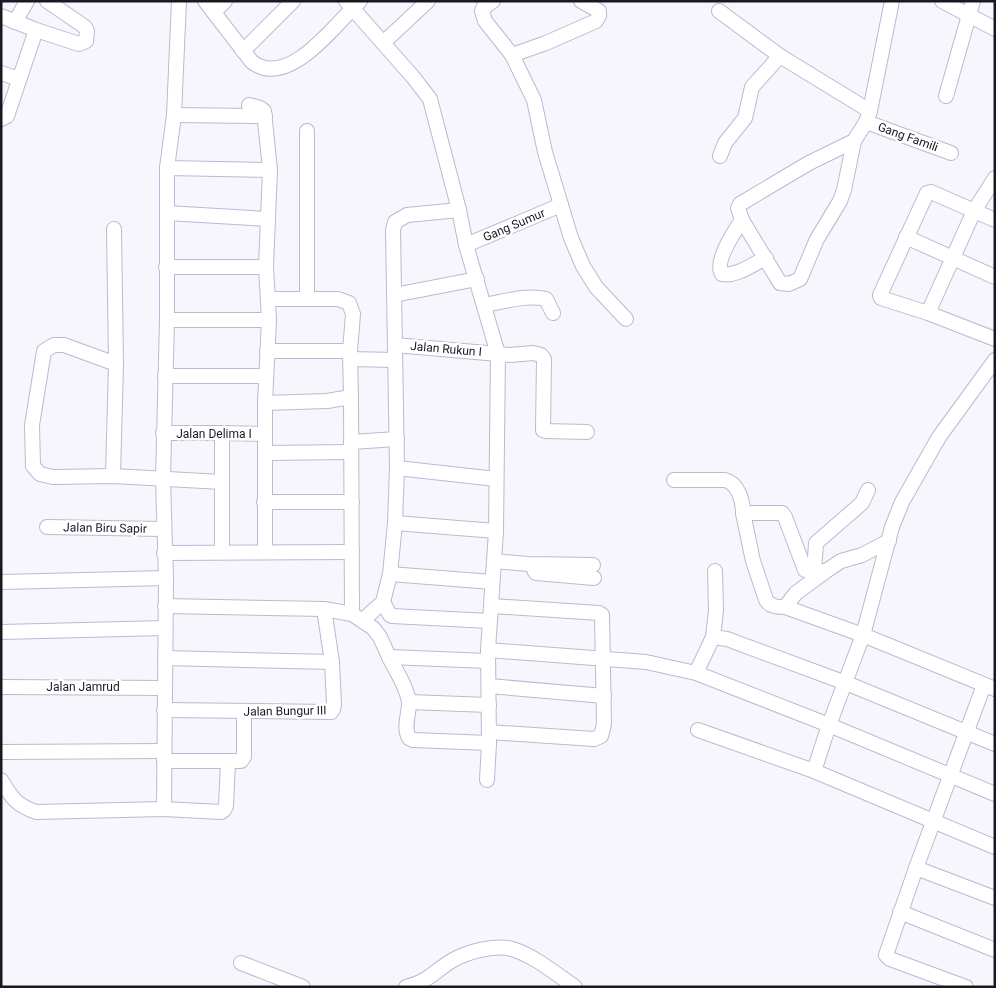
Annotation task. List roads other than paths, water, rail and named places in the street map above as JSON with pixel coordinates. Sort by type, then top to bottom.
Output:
[{"type":"street","points":[[15,22],[27,1]]},
{"type":"street","points":[[1,16],[79,44],[86,41],[87,31],[85,27],[47,1]]},
{"type":"street","points":[[164,810],[166,578],[163,529],[163,434],[167,320],[167,168],[174,115],[180,1]]},
{"type":"street","points":[[225,1],[209,6],[243,51],[260,68],[272,70],[297,61],[312,49],[353,4],[430,99],[459,210],[466,245],[498,354],[496,531],[488,655],[489,738],[487,780]]},
{"type":"street","points":[[243,51],[293,1]]},
{"type":"street","points":[[383,43],[428,1]]},
{"type":"street","points":[[493,1],[483,8],[482,12],[485,21],[512,55],[534,100],[545,152],[571,238],[596,287],[626,319]]},
{"type":"street","points":[[512,55],[546,43],[598,19],[599,11],[581,1]]},
{"type":"street","points":[[854,141],[809,163],[740,204],[738,208],[742,220],[780,282],[789,284],[800,280],[817,239],[840,201],[854,141],[868,116],[892,1]]},
{"type":"street","points":[[942,1],[995,29]]},
{"type":"street","points":[[946,96],[973,1]]},
{"type":"street","name":"Gang Famili","points":[[719,11],[780,56],[868,116],[951,153]]},
{"type":"street","points":[[1,118],[7,116],[36,30]]},
{"type":"street","points":[[720,156],[725,143],[745,118],[752,87],[780,56]]},
{"type":"street","points":[[1,73],[20,79]]},
{"type":"street","points":[[249,105],[260,108],[266,116],[270,170],[266,267],[269,320],[264,403],[265,552]]},
{"type":"street","points":[[174,115],[266,116]]},
{"type":"street","points":[[307,130],[307,298]]},
{"type":"street","points":[[167,168],[270,170]]},
{"type":"street","points":[[928,313],[974,211],[995,178]]},
{"type":"street","points":[[995,220],[932,192],[927,193],[880,294],[880,297],[995,339]]},
{"type":"street","name":"Gang Sumur","points":[[466,245],[561,205]]},
{"type":"street","points":[[390,615],[383,602],[390,574],[397,468],[393,230],[395,222],[407,215],[459,210]]},
{"type":"street","points":[[167,213],[268,219]]},
{"type":"street","points":[[742,220],[720,260],[720,271],[728,276],[766,258]]},
{"type":"street","points":[[113,476],[116,364],[114,229]]},
{"type":"street","points":[[906,237],[995,277]]},
{"type":"street","points":[[166,267],[266,267]]},
{"type":"street","points":[[394,295],[477,278]]},
{"type":"street","points":[[268,299],[293,300],[307,298],[338,300],[349,303],[353,314],[350,355],[352,552],[358,617]]},
{"type":"street","points":[[484,305],[540,298],[546,300],[553,313]]},
{"type":"street","points":[[167,320],[269,320]]},
{"type":"street","points":[[116,364],[64,345],[54,345],[44,351],[32,425],[33,466],[40,474],[53,477],[113,476],[222,482]]},
{"type":"street","name":"Jalan Rukun I","points":[[394,345],[510,356],[537,354],[543,356],[543,430],[587,432]]},
{"type":"street","points":[[267,351],[350,355],[395,360]]},
{"type":"street","points":[[814,771],[863,635],[892,526],[902,502],[938,437],[995,360]]},
{"type":"street","points":[[165,376],[266,376]]},
{"type":"street","points":[[264,403],[327,401],[351,397]]},
{"type":"street","points":[[222,432],[222,552]]},
{"type":"street","name":"Jalan Delima I","points":[[163,434],[222,432],[264,434]]},
{"type":"street","points":[[265,453],[351,447],[397,439]]},
{"type":"street","points":[[397,468],[496,479]]},
{"type":"street","points":[[674,480],[729,481],[740,495],[753,561],[769,604],[776,607],[786,607],[863,635],[990,687],[967,733],[916,868],[886,955],[888,958],[966,987]]},
{"type":"street","points":[[798,551],[816,543],[862,503],[868,490]]},
{"type":"street","points":[[264,502],[352,502]]},
{"type":"street","points":[[743,512],[782,513],[798,551],[815,571]]},
{"type":"street","points":[[394,523],[496,531]]},
{"type":"street","name":"Jalan Biru Sapir","points":[[47,528],[163,529]]},
{"type":"street","points":[[796,593],[798,580],[815,571],[862,555],[888,541]]},
{"type":"street","points":[[786,607],[815,571],[816,543]]},
{"type":"street","points":[[164,553],[352,552]]},
{"type":"street","points":[[494,561],[528,564],[536,573],[594,571]]},
{"type":"street","points":[[696,673],[713,637],[716,610],[714,571]]},
{"type":"street","points":[[390,574],[492,582]]},
{"type":"street","points":[[1,582],[166,578]]},
{"type":"street","points":[[358,617],[383,602]]},
{"type":"street","points":[[165,606],[324,608],[358,617],[380,637],[401,681],[409,702],[406,727],[408,735],[413,740],[598,738],[603,734],[602,618],[599,613],[490,606]]},
{"type":"street","name":"Jalan Bungur III","points":[[164,710],[331,712],[334,705],[332,662],[324,608]]},
{"type":"street","points":[[380,637],[390,615]]},
{"type":"street","points":[[390,615],[490,621]]},
{"type":"street","points":[[1,632],[165,628]]},
{"type":"street","points":[[713,637],[727,639],[846,682],[995,744]]},
{"type":"street","points":[[388,657],[488,655],[602,658],[646,662],[696,673],[829,725],[995,794]]},
{"type":"street","points":[[165,658],[332,662]]},
{"type":"street","points":[[489,686],[604,696]]},
{"type":"street","name":"Jalan Jamrud","points":[[1,687],[165,688]]},
{"type":"street","points":[[409,702],[489,705]]},
{"type":"street","points":[[1,752],[164,756],[228,762],[242,761],[244,757],[244,712]]},
{"type":"street","points":[[698,730],[814,771],[995,847]]},
{"type":"street","points":[[1,780],[12,799],[23,807],[36,812],[164,810],[221,812],[224,810],[228,762]]},
{"type":"street","points":[[916,868],[995,898]]},
{"type":"street","points":[[900,912],[995,950]]},
{"type":"street","points":[[406,987],[429,978],[451,961],[468,953],[488,948],[511,948],[533,959],[575,987]]},
{"type":"street","points":[[242,963],[303,987]]}]
